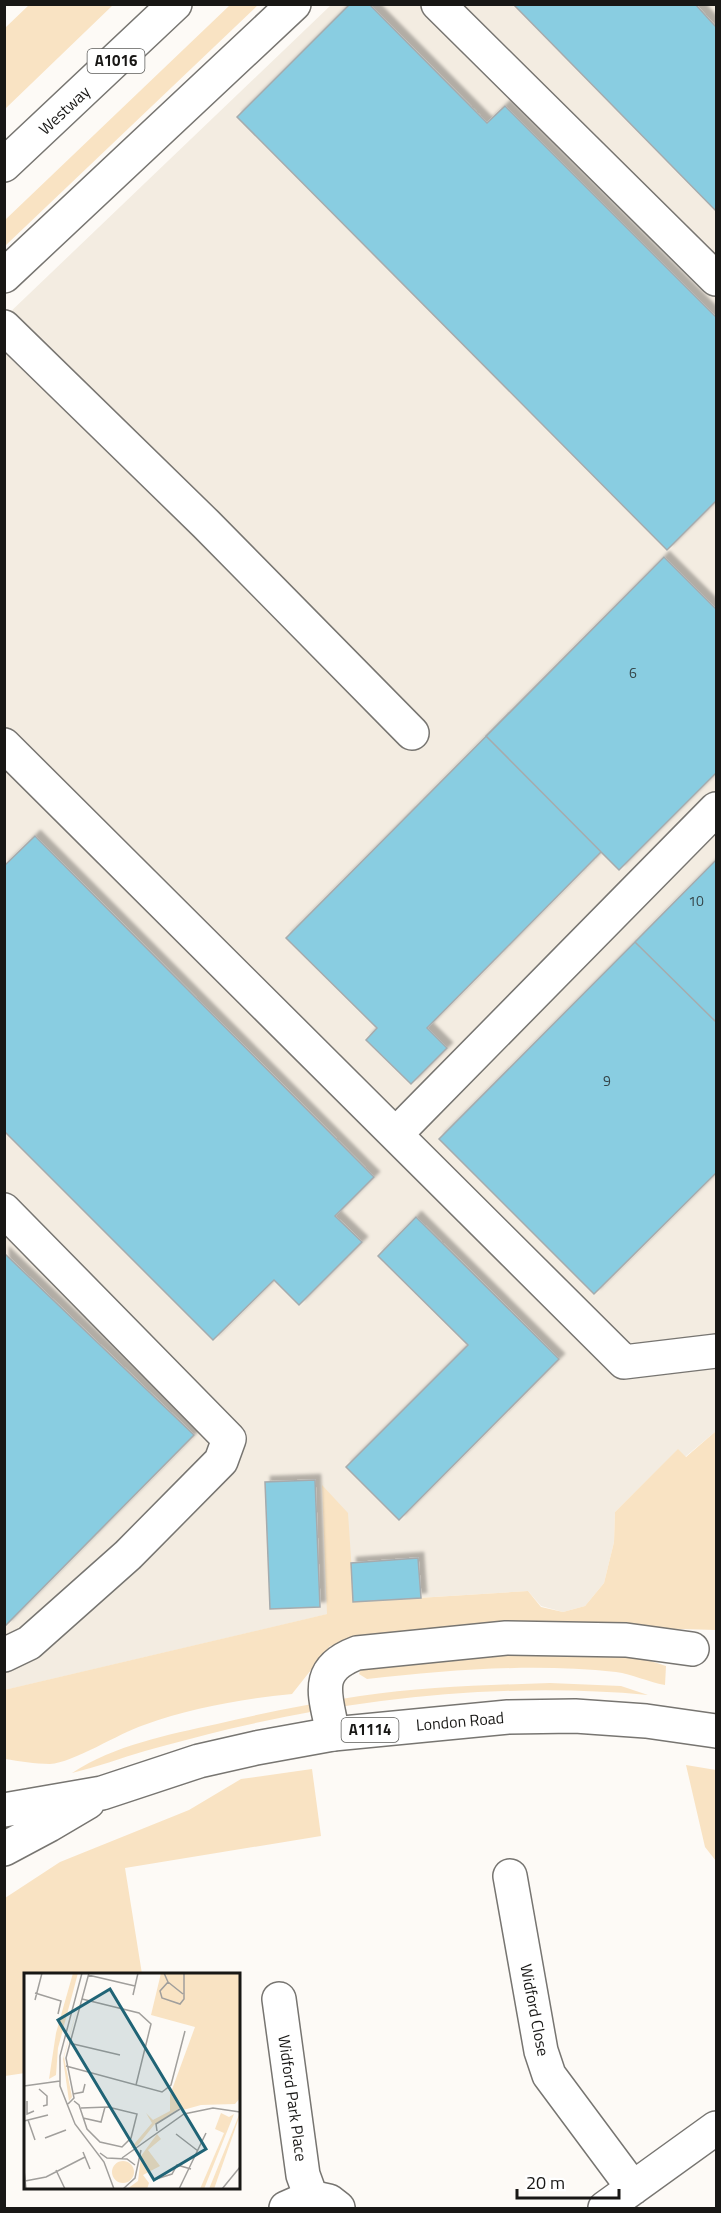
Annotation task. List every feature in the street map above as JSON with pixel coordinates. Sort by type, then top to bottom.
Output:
[{"type":"main road","name":"Westway","points":[[4,165],[175,4]]},
{"type":"main road","points":[[4,276],[294,4]]},
{"type":"main road","points":[[438,4],[717,279]]},
{"type":"main road","points":[[4,327],[206,524],[412,733]]},
{"type":"main road","points":[[4,745],[624,1362],[717,1351]]},
{"type":"main road","points":[[396,1134],[717,809]]},
{"type":"main road","points":[[4,1210],[229,1439],[220,1461],[128,1555],[29,1643],[4,1655]]},
{"type":"main road","points":[[333,1734],[324,1688],[327,1674],[341,1659],[357,1653],[506,1638],[626,1640],[692,1650]]},
{"type":"main road","name":"London Road","points":[[4,1810],[102,1793],[199,1761],[333,1734],[508,1717],[575,1716],[646,1721],[717,1731]]},
{"type":"main road","name":"London Road","points":[[4,1849],[49,1826],[102,1793]]},
{"type":"main road","name":"Widford Close","points":[[510,1876],[541,2051],[549,2075],[633,2188]]},
{"type":"main road","name":"Widford Park Place","points":[[279,1999],[303,2175],[312,2205]]},
{"type":"main road","points":[[605,2208],[717,2128]]},
{"type":"shaded area","points":[[30,4],[113,5],[5,109],[5,28]]},
{"type":"shaded area","points":[[230,5],[258,5],[5,246],[5,220]]},
{"type":"shaded area","points":[[331,5],[716,5],[716,1431],[685,1457],[678,1450],[615,1512],[614,1542],[604,1583],[585,1606],[563,1612],[541,1606],[528,1591],[353,1602],[322,1486],[328,1614],[5,1690],[5,317]]},
{"type":"shaded area","points":[[716,1431],[716,1630],[505,1629],[330,1646],[292,1694],[217,1705],[162,1719],[60,1762],[44,1764],[5,1759],[4,1690],[327,1614],[322,1485],[348,1513],[354,1602],[528,1591],[541,1607],[563,1612],[585,1606],[604,1583],[614,1542],[615,1512],[678,1449],[686,1457]]},
{"type":"shaded area","points":[[457,1652],[626,1653],[666,1666],[665,1685],[628,1674],[585,1669],[460,1670],[367,1679],[359,1674],[363,1664]]},
{"type":"shaded area","points":[[550,1683],[621,1686],[648,1695],[543,1690],[490,1692],[437,1695],[332,1708],[229,1729],[72,1773],[106,1755],[142,1742],[306,1705],[407,1690]]},
{"type":"shaded area","points":[[686,1765],[716,1770],[716,1861],[705,1847]]},
{"type":"shaded area","points":[[312,1769],[321,1836],[125,1868],[142,1973],[24,1973],[24,2073],[5,2076],[5,1898],[60,1862],[189,1810],[241,1779]]},
{"type":"building","points":[[350,4],[369,4],[487,123],[505,106],[716,317],[716,501],[667,550],[237,117]]},
{"type":"building","points":[[513,4],[695,4],[716,27],[716,211]]},
{"type":"building","points":[[664,557],[716,609],[716,773],[619,870],[486,736]]},
{"type":"building","points":[[664,557],[716,609],[716,773],[619,870],[601,852],[427,1028],[447,1048],[411,1084],[366,1040],[377,1028],[286,938]]},
{"type":"building","points":[[35,836],[374,1177],[335,1216],[362,1242],[299,1305],[274,1280],[213,1340],[4,1131],[4,866]]},
{"type":"building","points":[[716,860],[716,1022],[635,942]]},
{"type":"building","points":[[635,942],[716,1022],[716,1173],[594,1294],[439,1139]]},
{"type":"building","points":[[416,1217],[559,1359],[399,1520],[346,1467],[468,1345],[378,1256]]},
{"type":"building","points":[[4,1253],[194,1435],[6,1625],[4,1624]]},
{"type":"building","points":[[315,1480],[320,1607],[270,1609],[265,1482]]},
{"type":"building","points":[[418,1558],[421,1598],[353,1602],[351,1563]]}]
